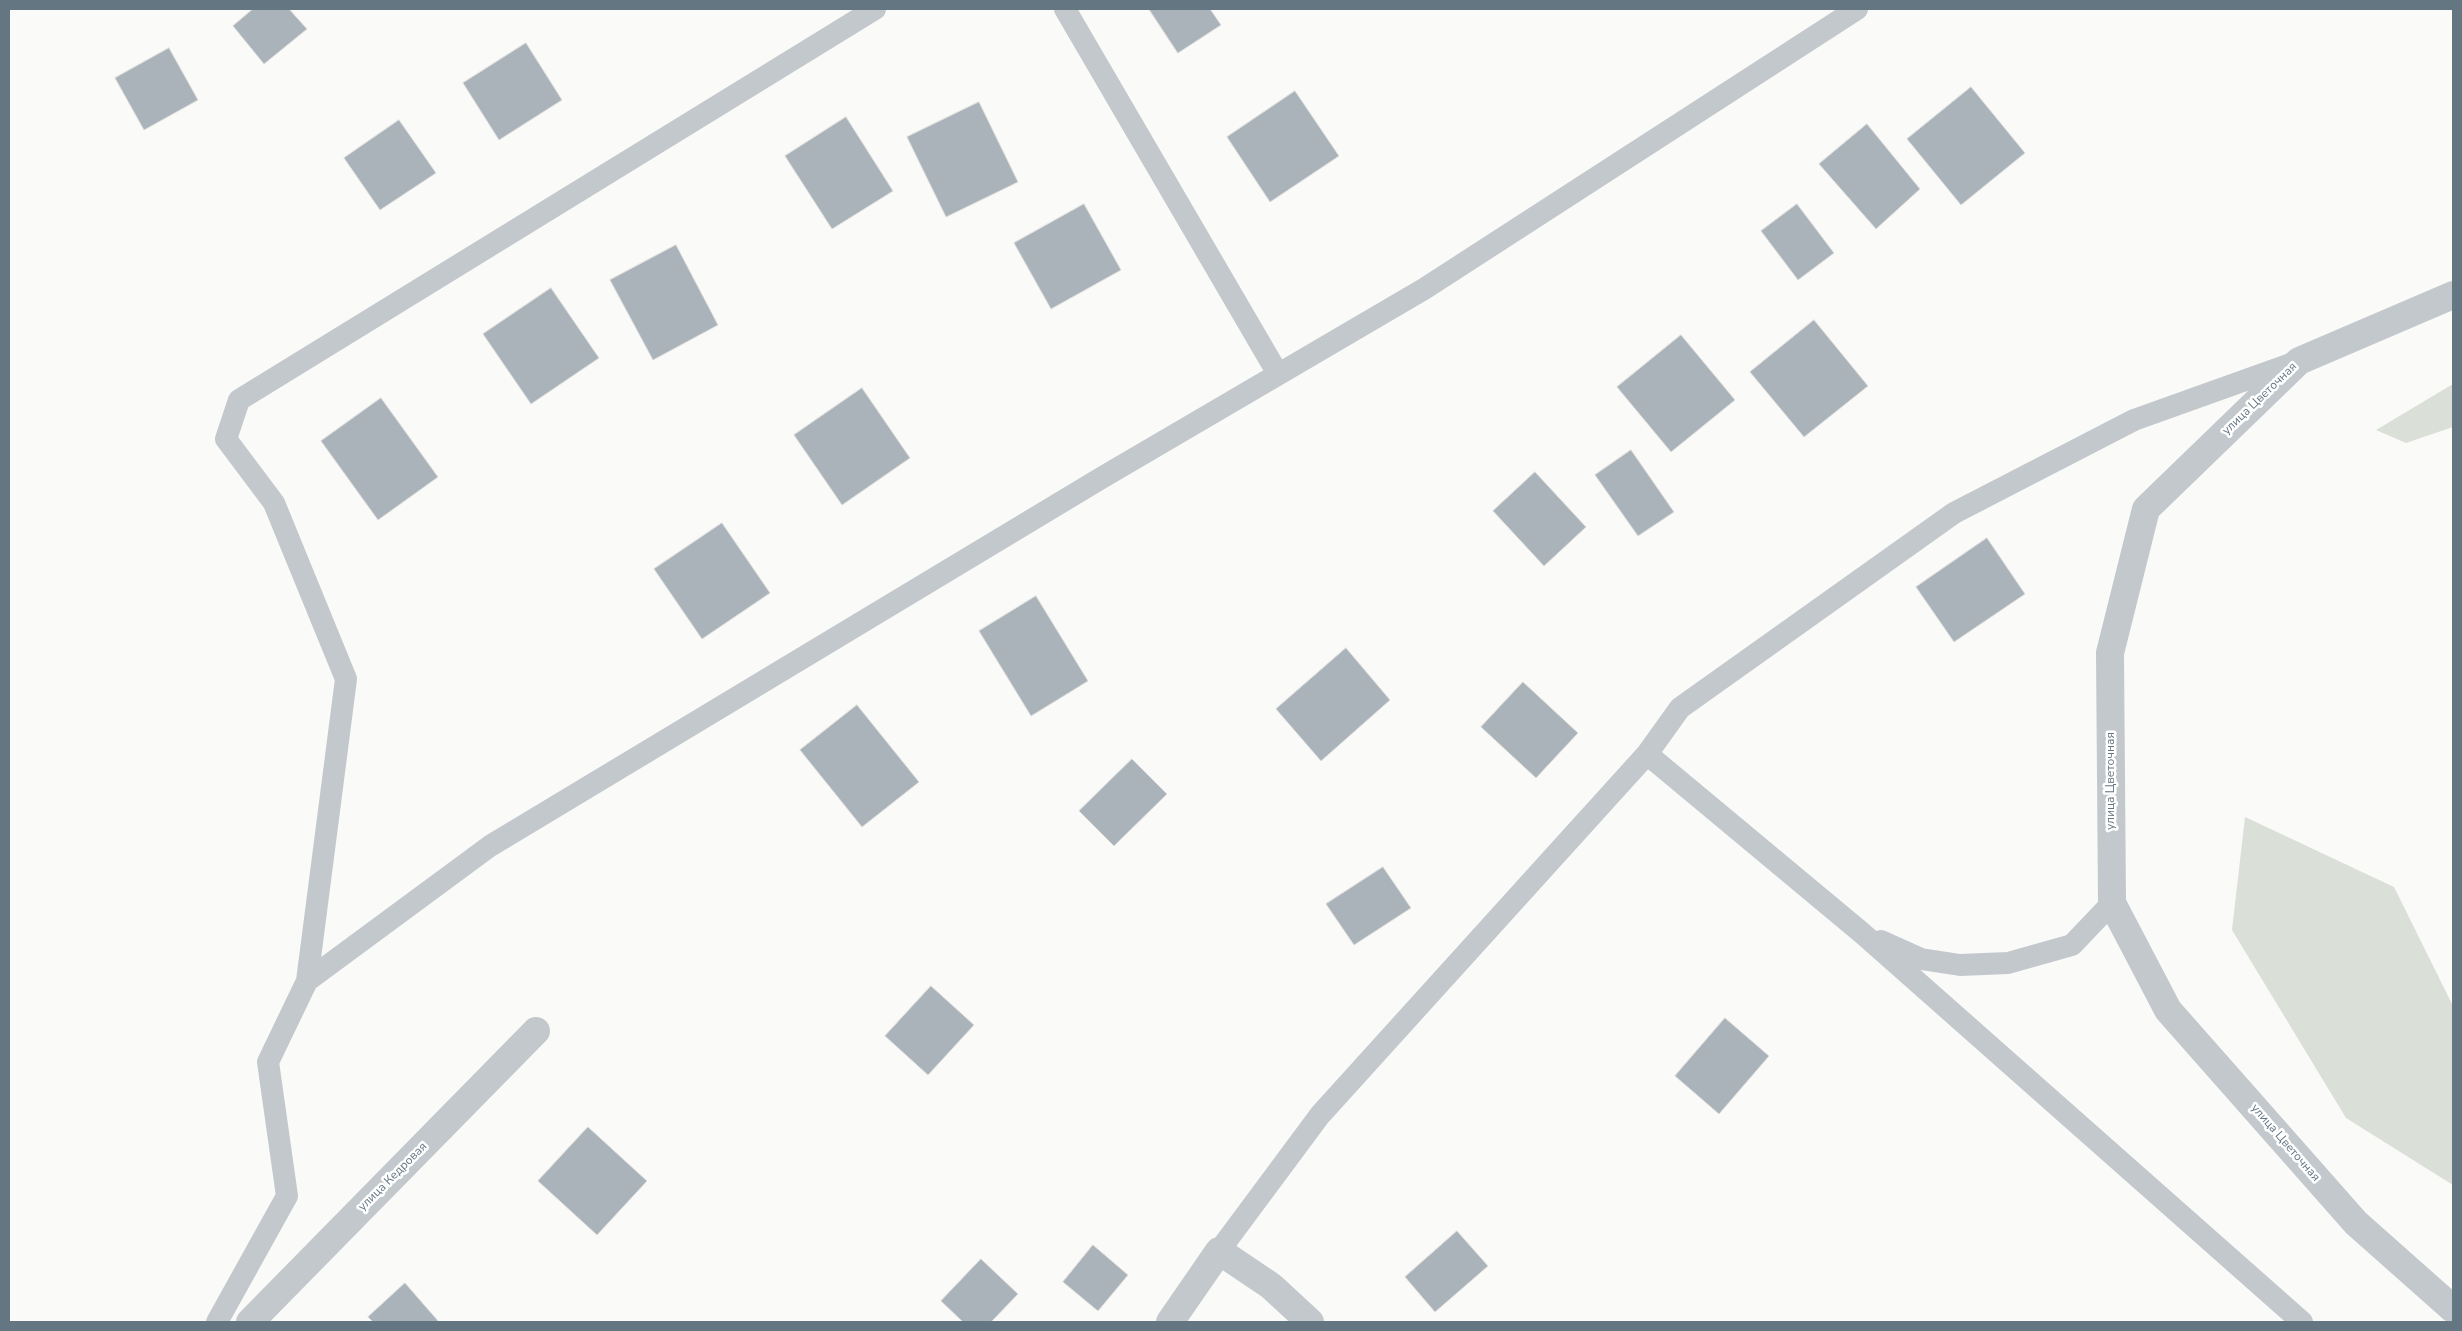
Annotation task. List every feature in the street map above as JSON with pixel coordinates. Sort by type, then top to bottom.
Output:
[{"type":"street","name":"улица Цветочная","points":[[2453,295],[2299,361],[2146,509],[2110,653],[2112,903],[2168,1010],[2356,1222],[2453,1309]]},
{"type":"street","name":"улица Кедровая","points":[[250,1322],[536,1031]]},
{"type":"street","points":[[1170,1322],[1219,1251],[1271,1286],[1310,1322]]},
{"type":"lane","points":[[216,1322],[287,1196],[268,1062],[306,981],[346,679],[274,503],[226,439],[239,400],[875,9]]},
{"type":"lane","points":[[1065,9],[1278,374]]},
{"type":"lane","points":[[306,981],[490,846],[1103,477],[1424,289],[1857,9]]},
{"type":"lane","points":[[1219,1251],[1320,1115],[1647,754],[1680,708],[1954,513],[2134,420],[2299,361]]},
{"type":"lane","points":[[1647,754],[1862,933],[2302,1322]]},
{"type":"lane","points":[[1862,933],[1921,959],[1960,965],[2008,963],[2072,946],[2112,903]]},
{"type":"shaded area","points":[[2453,384],[2453,427],[2406,443],[2376,430]]},
{"type":"shaded area","points":[[2245,817],[2394,887],[2453,1006],[2453,1185],[2346,1118],[2232,930]]},
{"type":"building","points":[[253,9],[289,9],[307,29],[264,64],[233,26]]},
{"type":"building","points":[[1149,9],[1210,9],[1221,25],[1178,53]]},
{"type":"building","points":[[526,43],[562,100],[499,140],[463,83]]},
{"type":"building","points":[[169,48],[198,100],[144,130],[115,78]]},
{"type":"building","points":[[1971,87],[2025,153],[1961,205],[1907,139]]},
{"type":"building","points":[[1295,91],[1339,156],[1270,202],[1227,137]]},
{"type":"building","points":[[979,102],[1018,182],[946,217],[907,137]]},
{"type":"building","points":[[846,117],[893,191],[832,229],[785,156]]},
{"type":"building","points":[[399,120],[436,173],[380,210],[344,158]]},
{"type":"building","points":[[1867,124],[1920,189],[1876,229],[1819,164]]},
{"type":"building","points":[[1084,204],[1121,270],[1051,309],[1014,243]]},
{"type":"building","points":[[1797,204],[1834,253],[1798,280],[1761,231]]},
{"type":"building","points":[[676,245],[718,325],[653,360],[610,280]]},
{"type":"building","points":[[551,288],[599,358],[531,404],[483,334]]},
{"type":"building","points":[[1814,320],[1868,386],[1804,437],[1750,372]]},
{"type":"building","points":[[1681,335],[1735,400],[1671,452],[1617,387]]},
{"type":"building","points":[[862,388],[910,458],[842,505],[794,435]]},
{"type":"building","points":[[381,398],[438,477],[378,520],[321,441]]},
{"type":"building","points":[[1631,450],[1674,512],[1638,536],[1595,475]]},
{"type":"building","points":[[1535,472],[1586,527],[1544,566],[1493,511]]},
{"type":"building","points":[[722,523],[770,593],[702,639],[654,569]]},
{"type":"building","points":[[1987,538],[2025,594],[1954,642],[1916,587]]},
{"type":"building","points":[[1036,596],[1088,681],[1031,716],[979,631]]},
{"type":"building","points":[[1346,648],[1390,700],[1321,761],[1276,709]]},
{"type":"building","points":[[1523,682],[1578,733],[1536,778],[1481,727]]},
{"type":"building","points":[[857,705],[919,782],[862,827],[800,750]]},
{"type":"building","points":[[1132,759],[1167,794],[1114,846],[1079,811]]},
{"type":"building","points":[[1383,867],[1411,908],[1354,945],[1326,904]]},
{"type":"building","points":[[931,986],[974,1025],[928,1075],[885,1036]]},
{"type":"building","points":[[1725,1018],[1769,1056],[1719,1114],[1675,1076]]},
{"type":"building","points":[[588,1127],[647,1181],[597,1235],[538,1181]]},
{"type":"building","points":[[1457,1231],[1488,1266],[1435,1312],[1405,1277]]},
{"type":"building","points":[[1093,1245],[1128,1275],[1098,1311],[1063,1282]]},
{"type":"building","points":[[981,1259],[1018,1294],[991,1322],[963,1322],[941,1301]]},
{"type":"building","points":[[405,1283],[439,1322],[373,1322],[368,1317]]}]
